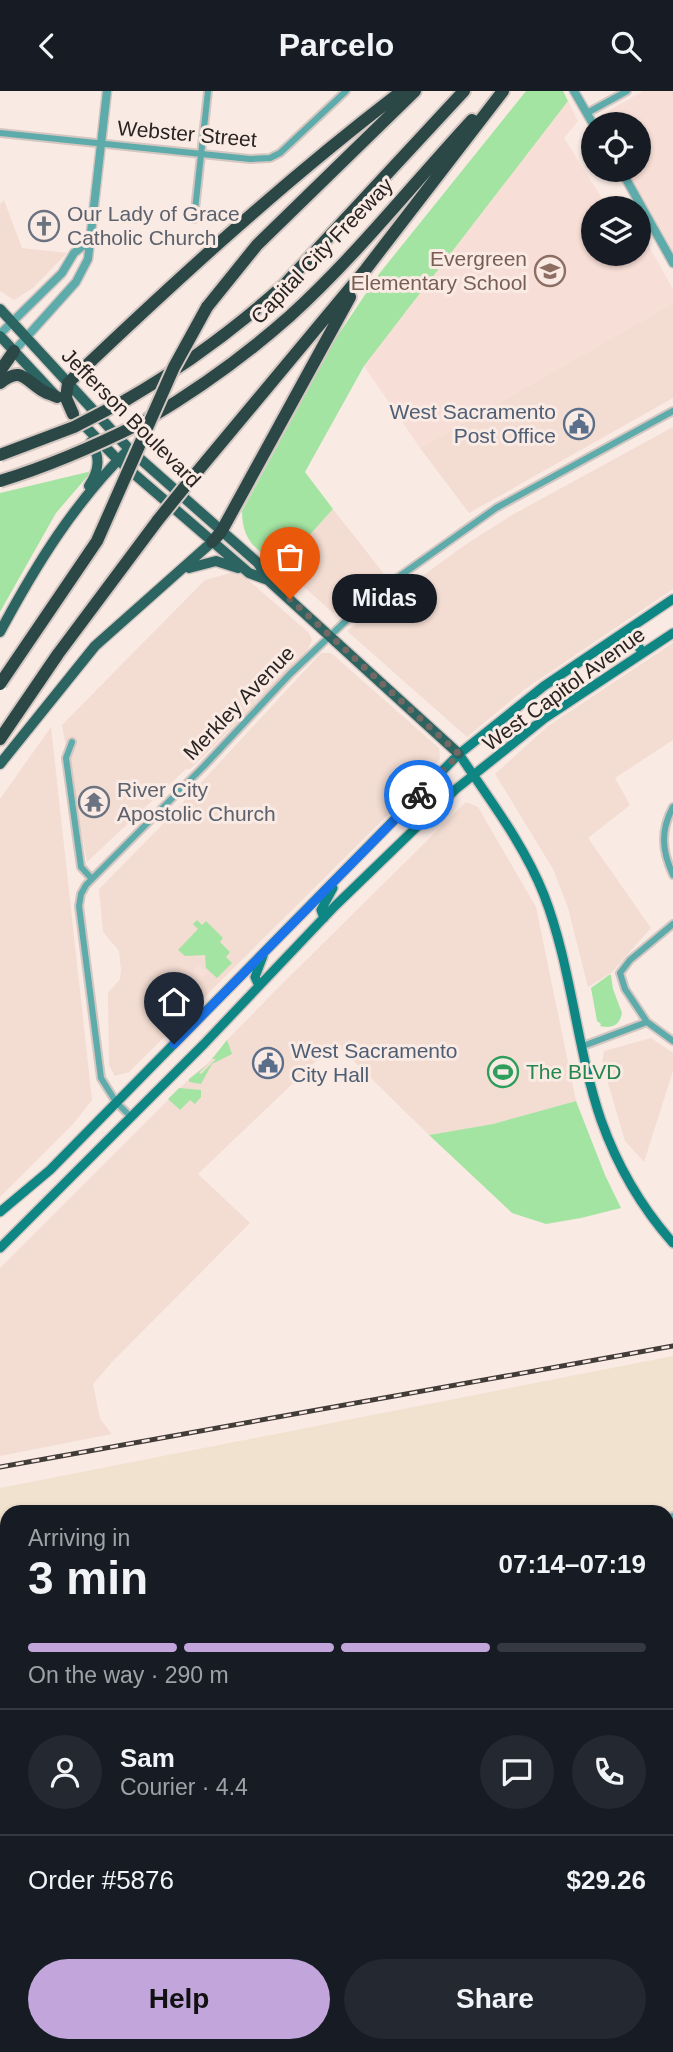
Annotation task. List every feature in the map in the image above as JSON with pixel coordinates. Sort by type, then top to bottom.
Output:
[{"type":"highway","points":[[74,414],[66,398],[68,383],[176,280],[324,153],[402,91]]},
{"type":"highway","points":[[0,684],[97,541],[174,367],[207,307],[257,245],[415,91]]},
{"type":"highway","name":"Capital City Freeway","points":[[0,455],[74,427],[126,400],[199,355],[251,315],[284,285],[464,91]]},
{"type":"highway","points":[[0,739],[58,654],[158,520],[366,269],[501,91]]},
{"type":"highway","name":"Capital City Freeway","points":[[0,481],[34,471],[94,447],[141,423],[227,368],[293,314],[501,91]]},
{"type":"highway","points":[[217,537],[366,269]]},
{"type":"highway","points":[[0,371],[14,351]]},
{"type":"highway","points":[[0,383],[9,376],[23,376],[41,390],[57,397]]},
{"type":"main road","name":"Jefferson Boulevard","points":[[0,309],[129,449],[249,573],[268,580]]},
{"type":"main road","name":"Jefferson Boulevard","points":[[0,335],[118,460],[217,537],[258,563],[268,580],[459,754],[532,870],[543,894],[566,966],[592,1090],[612,1149],[637,1195],[673,1243]]},
{"type":"main road","points":[[72,513],[97,469],[97,455],[85,427]]},
{"type":"main road","points":[[0,632],[43,554],[72,513],[129,449]]},
{"type":"main road","points":[[0,764],[82,659],[217,537]]},
{"type":"main road","points":[[168,581],[188,568],[208,561],[224,562],[249,573]]},
{"type":"main road","name":"West Capitol Avenue","points":[[0,1212],[50,1170],[459,754],[544,686],[673,599]]},
{"type":"main road","points":[[627,630],[643,653]]},
{"type":"main road","name":"West Capitol Avenue","points":[[0,1248],[390,851],[456,789],[545,718],[673,633]]},
{"type":"main road","points":[[324,918],[321,910],[338,877]]},
{"type":"main road","points":[[260,986],[254,977],[260,968],[263,955]]},
{"type":"street","points":[[14,351],[68,292],[82,274],[88,260],[107,91]]},
{"type":"street","points":[[194,219],[208,91]]},
{"type":"street","points":[[574,91],[586,112]]},
{"type":"street","points":[[589,112],[627,91]]},
{"type":"street","name":"Webster Street","points":[[0,133],[250,159],[270,158],[280,153],[342,92]]},
{"type":"street","points":[[628,182],[673,263]]},
{"type":"street","points":[[0,335],[62,274],[74,253],[89,241]]},
{"type":"street","name":"Merkley Avenue","points":[[130,1116],[116,1102],[101,1078],[79,906],[83,889],[290,674],[373,595],[496,508],[673,411]]},
{"type":"street","points":[[72,742],[66,758],[81,867],[92,879]]},
{"type":"street","points":[[673,807],[667,818],[663,851],[673,875]]},
{"type":"street","points":[[673,924],[630,960],[620,973],[625,989],[647,1022],[673,1041]]},
{"type":"street","points":[[583,1046],[647,1022]]},
{"type":"shaded area","points":[[643,91],[673,91],[673,251],[651,212],[651,196],[642,196],[634,182],[651,182],[651,112],[607,112]]},
{"type":"shaded area","name":"Evergreen Elementary School","points":[[568,101],[578,121],[564,138],[581,165],[581,182],[592,182],[600,196],[581,196],[581,266],[651,266],[651,250],[673,289],[673,303],[420,448],[364,366]]},
{"type":"shaded area","points":[[4,200],[22,248],[67,253],[33,288],[14,300],[0,291],[0,204]]},
{"type":"shaded area","points":[[673,303],[673,398],[469,513],[420,448]]},
{"type":"shaded area","points":[[673,427],[673,589],[525,689],[467,737],[347,631],[465,545],[512,515]]},
{"type":"shaded area","points":[[333,509],[384,574],[333,613],[282,567]]},
{"type":"shaded area","points":[[238,571],[309,633],[312,640],[307,651],[202,758],[190,769],[186,769],[87,862],[62,725],[205,580]]},
{"type":"shaded area","points":[[673,643],[673,740],[615,778],[630,805],[588,838],[651,928],[611,973],[588,987],[568,908],[553,869],[495,774],[548,726]]},
{"type":"shaded area","points":[[321,653],[331,653],[439,748],[440,759],[417,786],[129,1072],[115,1076],[109,1065],[108,993],[120,979],[121,970],[119,951],[103,932],[99,889]]},
{"type":"shaded area","points":[[51,727],[92,1100],[74,1123],[0,1197],[0,799]]},
{"type":"shaded area","points":[[466,802],[478,807],[536,907],[576,1101],[493,1124],[429,1135],[335,1043],[198,1174],[250,1223],[93,1384],[100,1419],[112,1434],[0,1456],[0,1268],[210,1061],[279,987]]},
{"type":"shaded area","points":[[185,964],[192,971],[199,964],[208,973],[200,982],[198,979],[195,981],[202,988],[175,1014],[166,1006],[162,1010],[158,1006],[165,998],[158,991]]},
{"type":"shaded area","points":[[651,1038],[673,1053],[673,1071],[644,1162],[625,1141],[602,1063],[604,1051]]},
{"type":"shaded area","points":[[673,1356],[673,1505],[0,1505],[0,1488]]},
{"type":"green space","points":[[526,91],[563,91],[568,101],[364,366],[305,472],[333,509],[281,567],[248,538],[242,511],[336,338],[379,274]]},
{"type":"green space","points":[[92,471],[56,513],[0,612],[0,493]]},
{"type":"green space","points":[[197,920],[202,925],[206,921],[223,938],[220,942],[230,952],[226,957],[232,963],[217,978],[206,968],[205,955],[185,956],[178,950],[198,929],[193,924]]},
{"type":"green space","points":[[609,975],[622,1013],[617,1023],[604,1027],[597,1021],[591,988]]},
{"type":"green space","points":[[227,1040],[232,1054],[212,1064],[201,1084],[189,1082],[189,1079],[207,1065],[199,1073],[201,1074],[216,1059],[212,1059]]},
{"type":"green space","points":[[179,1088],[201,1090],[201,1097],[195,1104],[190,1100],[180,1110],[168,1099]]},
{"type":"green space","points":[[576,1101],[621,1208],[546,1224],[512,1213],[429,1135],[493,1124]]},
{"type":"railway","points":[[0,1467],[673,1346]]},
{"type":"way so far","points":[[290,599],[459,754],[419,795]]},
{"type":"place","name":"Our Lady of Grace Catholic Church","points":[[44,226]]},
{"type":"place","name":"Evergreen Elementary School","points":[[550,271]]},
{"type":"place","name":"West Sacramento Post Office","points":[[579,424]]},
{"type":"place","name":"Midas","points":[[290,599]]},
{"type":"place","name":"River City Apostolic Church","points":[[94,802]]},
{"type":"place","name":"West Sacramento City Hall","points":[[268,1063]]},
{"type":"place","name":"The BLVD","points":[[503,1072]]},
{"type":"route","points":[[174,1044],[419,795]]}]
